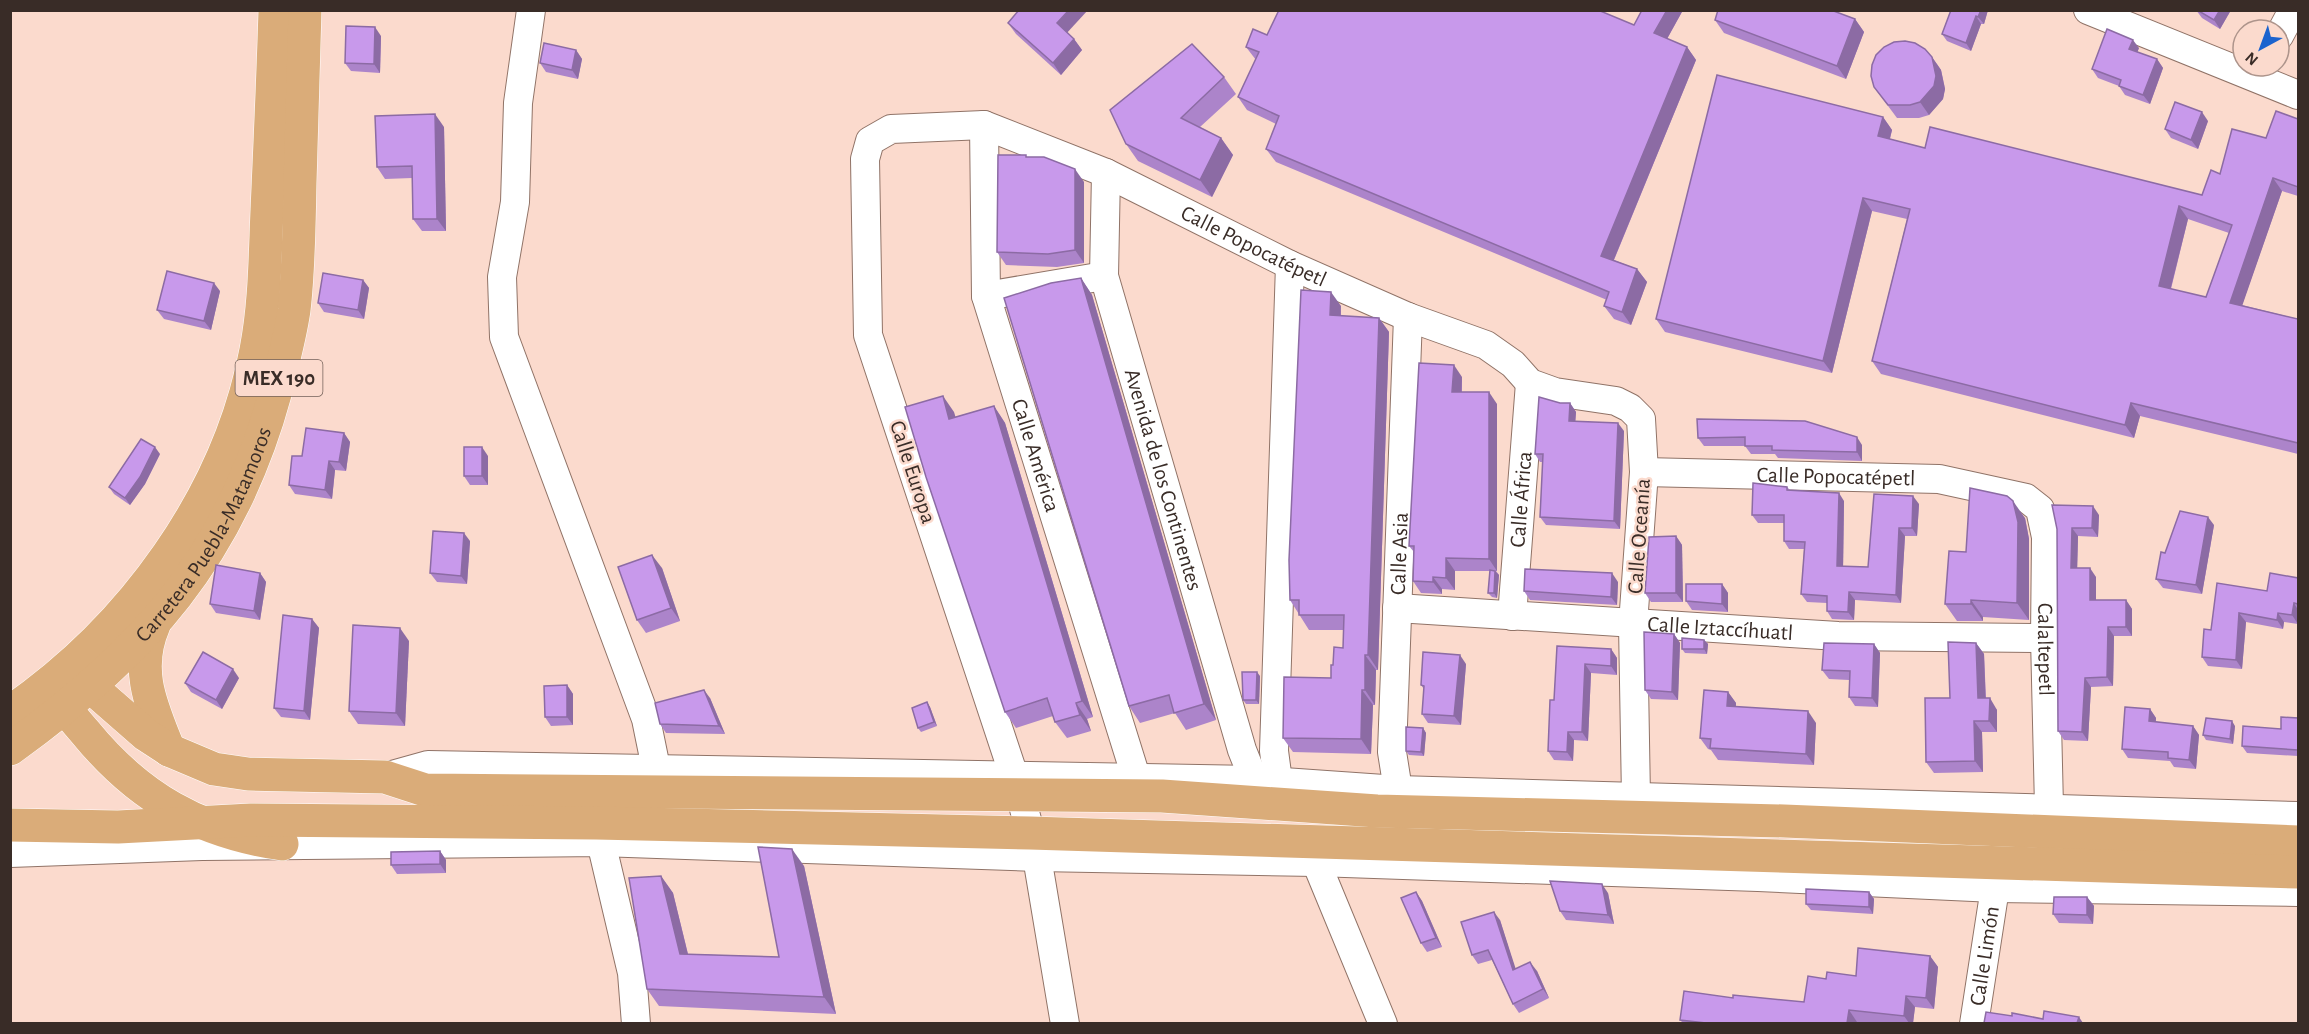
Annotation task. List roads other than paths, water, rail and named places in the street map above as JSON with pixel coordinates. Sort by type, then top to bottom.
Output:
[{"type":"main road","name":"Carretera Puebla-Matamoros","points":[[10,749],[67,686],[106,630],[164,562],[211,481],[229,442],[256,349],[264,261],[275,10]]},
{"type":"main road","name":"Carretera Puebla-Matamoros","points":[[10,712],[67,686],[163,612],[200,565],[240,495],[254,463],[284,360],[293,312],[298,264],[305,10]]},
{"type":"main road","points":[[163,612],[149,637],[145,658],[145,677],[169,750]]},
{"type":"main road","points":[[67,686],[169,750],[214,769],[248,774],[385,777],[425,790],[589,791],[1016,785],[1377,811],[1808,822],[2298,842]]},
{"type":"main road","points":[[67,686],[91,739],[140,786],[172,809],[201,822],[254,840],[282,844]]},
{"type":"main road","points":[[10,825],[118,827],[201,822],[230,823],[251,820],[598,833],[1034,845],[2298,872]]},
{"type":"street","points":[[531,10],[518,103],[515,202],[502,277],[504,337],[646,718],[656,768]]},
{"type":"street","points":[[2088,10],[2231,62]]},
{"type":"street","points":[[2269,78],[2298,95]]},
{"type":"street","name":"Calle Popocatépetl","points":[[864,159],[870,141],[891,129],[984,125],[1106,173],[1290,265],[1408,317],[1486,345],[1513,364],[1530,383],[1555,392],[1616,401],[1630,408],[1641,419]]},
{"type":"street","name":"Calle América","points":[[984,125],[986,296],[1136,777]]},
{"type":"street","name":"Calle Europa","points":[[864,159],[868,335],[1034,845],[1065,1023]]},
{"type":"street","name":"Avenida de los Continentes","points":[[1106,173],[1104,276],[1242,750],[1266,780]]},
{"type":"street","points":[[1266,780],[1274,751],[1290,265]]},
{"type":"street","points":[[986,296],[1104,276]]},
{"type":"street","name":"Calle Asia","points":[[1398,790],[1392,752],[1408,317]]},
{"type":"street","name":"Calle África","points":[[1512,616],[1530,383]]},
{"type":"street","name":"Calle Oceanía","points":[[1636,798],[1633,624],[1644,472],[1641,419]]},
{"type":"street","name":"Calle Popocatépetl","points":[[1644,472],[1939,479],[2026,498]]},
{"type":"street","name":"Calaltepetl","points":[[2026,498],[2040,509],[2046,537],[2045,639],[2049,807]]},
{"type":"street","name":"Calle Iztaccíhuatl","points":[[1397,608],[1838,636],[2045,639]]},
{"type":"street","points":[[385,777],[428,765],[656,768],[1016,785],[1136,777],[1266,780],[1398,790],[1636,798],[2049,807],[2298,816]]},
{"type":"street","points":[[589,791],[632,973],[636,1023]]},
{"type":"street","points":[[10,853],[598,833]]},
{"type":"street","points":[[1034,845],[1316,862],[1758,877],[1995,888],[2298,892]]},
{"type":"street","points":[[1316,862],[1383,1023]]},
{"type":"street","name":"Calle Limón","points":[[1974,1023],[1995,888]]}]
